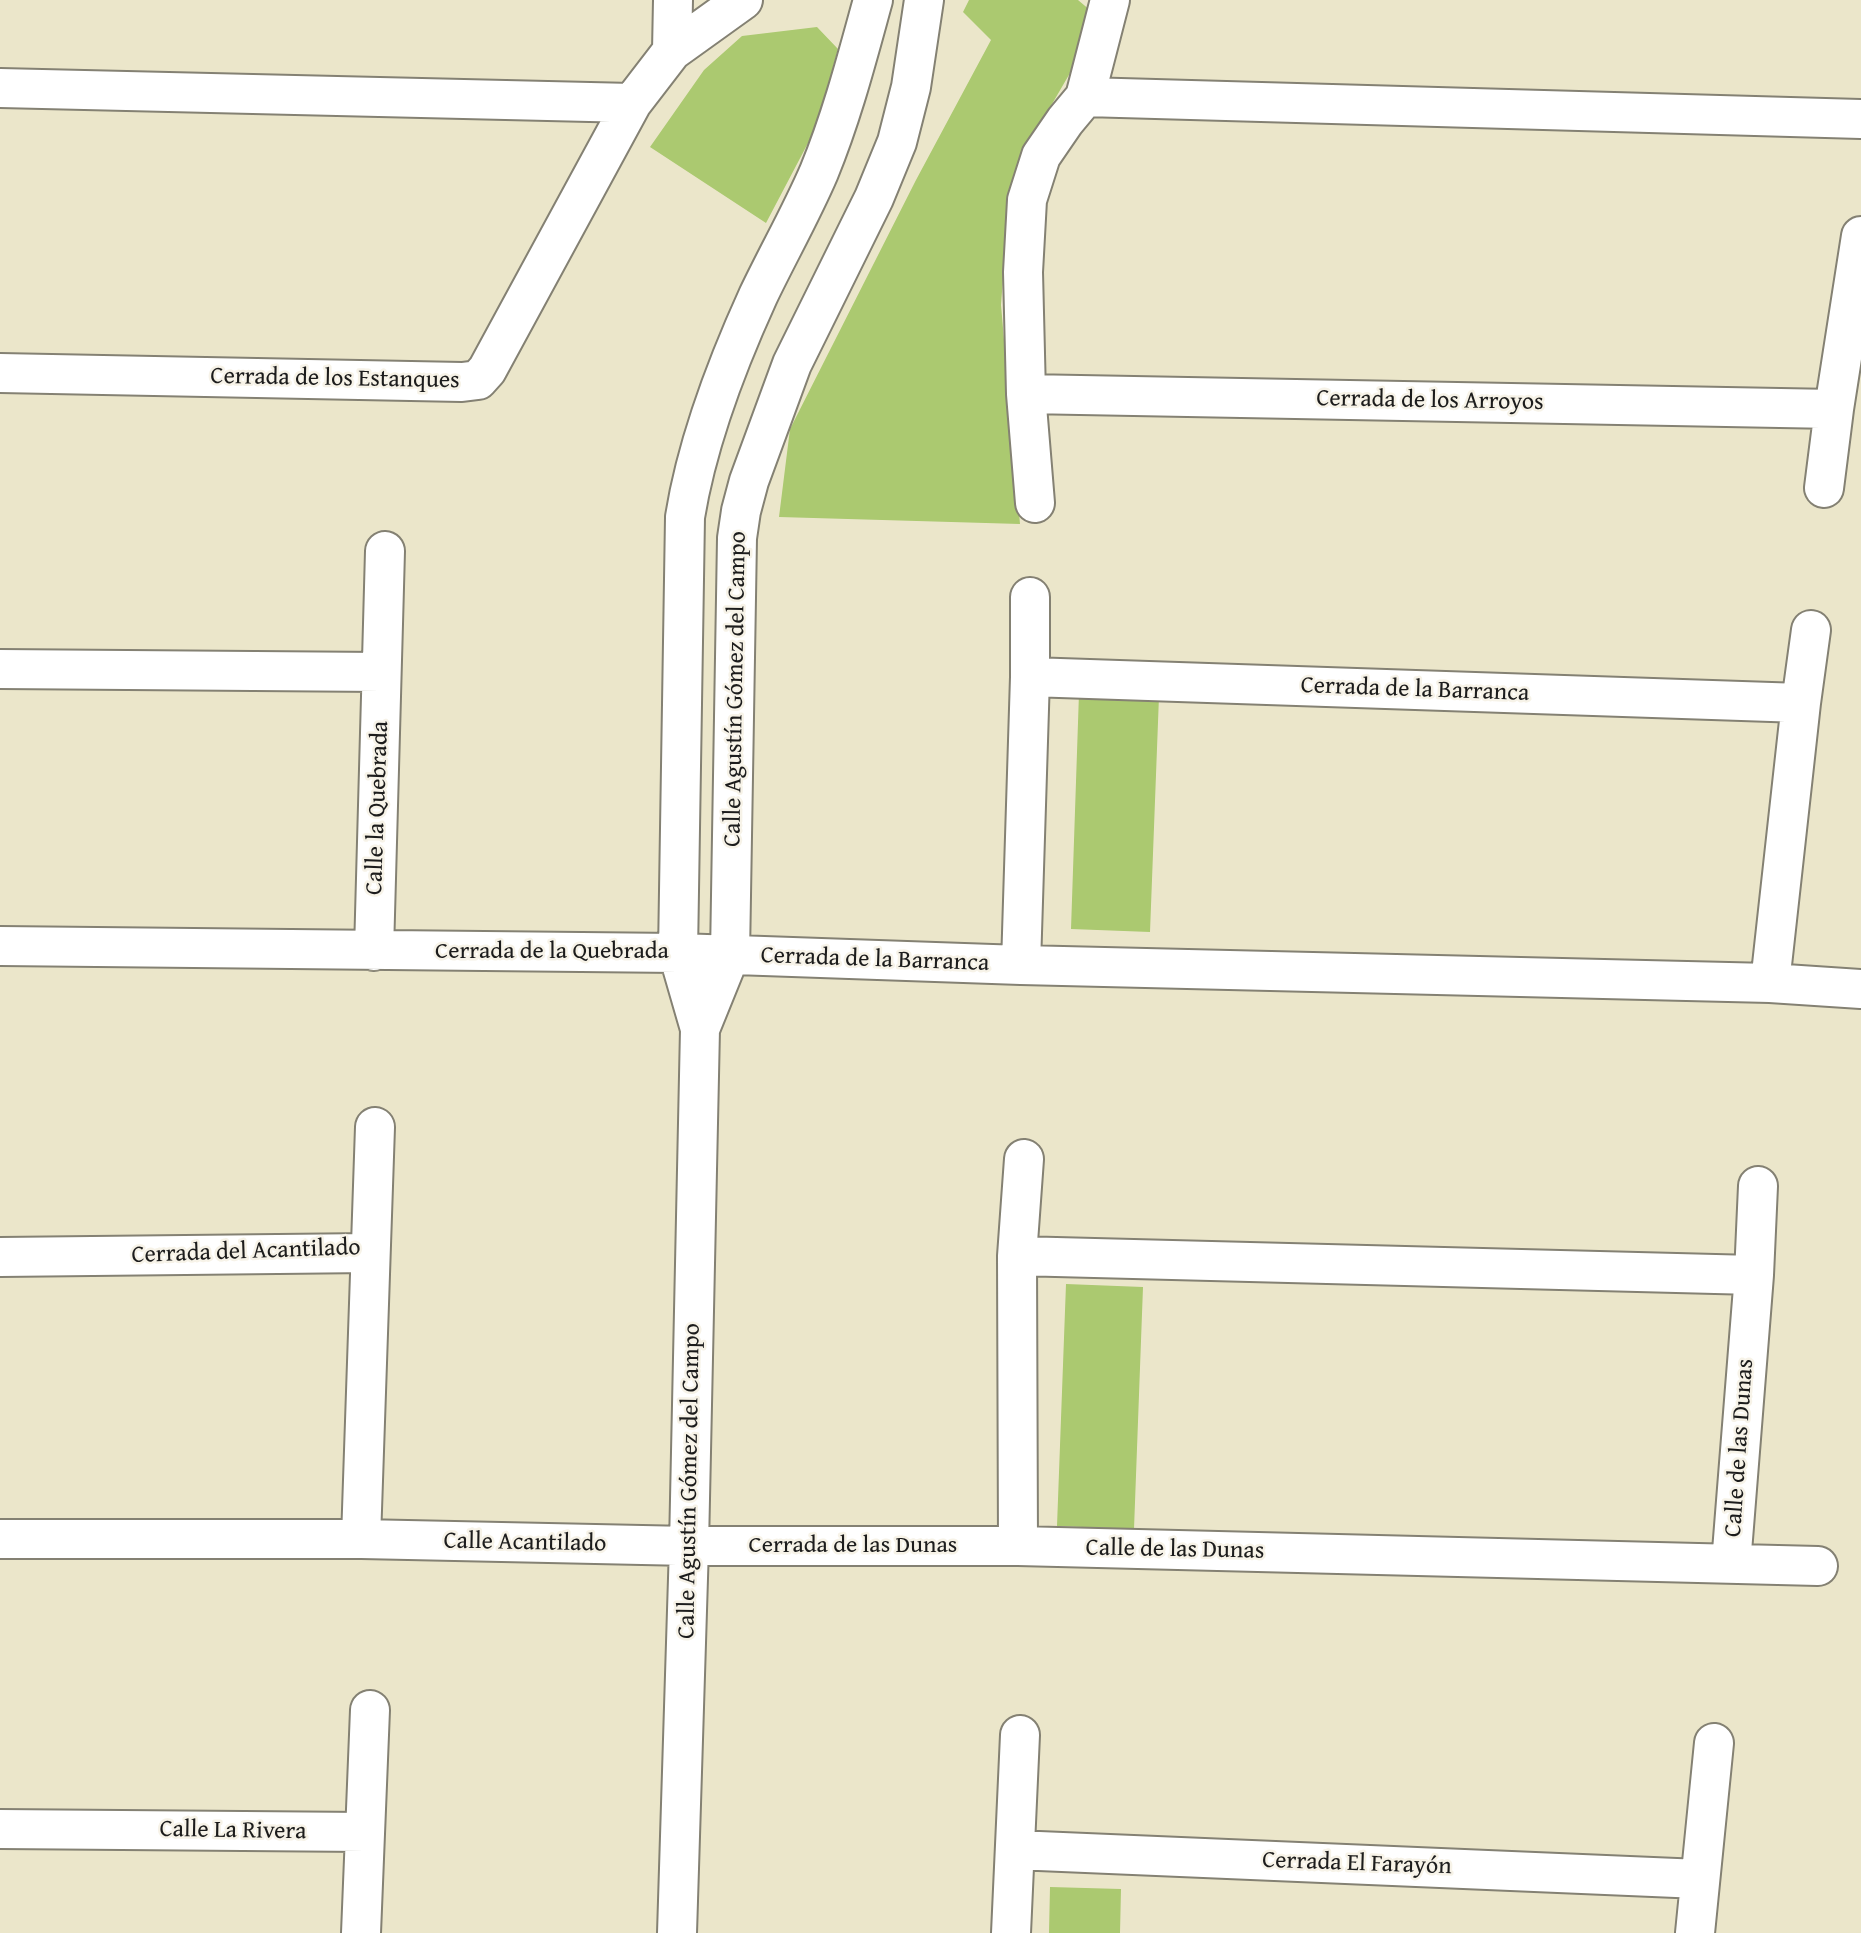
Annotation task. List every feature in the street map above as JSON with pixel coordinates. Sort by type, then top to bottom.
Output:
[{"type":"street","points":[[672,51],[673,0]]},
{"type":"street","name":"Cerrada de los Estanques","points":[[0,373],[462,382],[478,380],[487,370],[632,103],[672,51],[743,0]]},
{"type":"street","name":"Calle Agustín Gómez del Campo","points":[[677,1933],[689,1546],[700,1029],[678,953],[685,517],[699,451],[735,350],[818,173],[848,93],[873,0]]},
{"type":"street","name":"Calle Agustín Gómez del Campo","points":[[700,1029],[730,955],[737,538],[741,511],[749,481],[792,364],[874,198],[897,142],[911,87],[924,0]]},
{"type":"street","points":[[1035,503],[1026,394],[1023,272],[1027,200],[1041,156],[1085,97],[1110,0]]},
{"type":"street","points":[[0,88],[632,103]]},
{"type":"street","points":[[1085,97],[1861,119]]},
{"type":"street","points":[[1825,488],[1834,409],[1861,236]]},
{"type":"street","points":[[735,350],[792,364]]},
{"type":"street","name":"Cerrada de los Arroyos","points":[[1026,394],[1834,409]]},
{"type":"street","points":[[0,669],[382,672],[385,551]]},
{"type":"street","name":"Cerrada de la Barranca","points":[[1021,965],[1030,597]]},
{"type":"street","points":[[1770,982],[1811,630]]},
{"type":"street","name":"Calle la Quebrada","points":[[374,951],[382,672]]},
{"type":"street","name":"Cerrada de la Barranca","points":[[1030,677],[1801,703]]},
{"type":"street","points":[[0,946],[374,951]]},
{"type":"street","name":"Cerrada de la Quebrada","points":[[374,951],[730,955]]},
{"type":"street","name":"Cerrada de la Barranca","points":[[730,955],[1021,965],[1770,982],[1861,989]]},
{"type":"street","name":"Cerrada del Acantilado","points":[[0,1257],[370,1254],[375,1127]]},
{"type":"street","points":[[1018,1546],[1017,1256],[1024,1158]]},
{"type":"street","points":[[1017,1256],[1754,1275],[1758,1186]]},
{"type":"street","points":[[0,1539],[361,1539],[370,1254]]},
{"type":"street","name":"Calle de las Dunas","points":[[1018,1546],[1731,1563],[1754,1275]]},
{"type":"street","name":"Calle Acantilado","points":[[361,1539],[689,1546]]},
{"type":"street","name":"Cerrada de las Dunas","points":[[689,1546],[1018,1546]]},
{"type":"street","points":[[1731,1563],[1818,1566]]},
{"type":"street","points":[[361,1933],[370,1710]]},
{"type":"street","points":[[1012,1933],[1020,1735]]},
{"type":"street","points":[[1695,1933],[1714,1743]]},
{"type":"street","name":"Calle La Rivera","points":[[0,1829],[365,1832]]},
{"type":"street","name":"Cerrada El Farayón","points":[[1015,1850],[1700,1879]]},
{"type":"green space","points":[[969,0],[1078,0],[1091,11],[1091,37],[1027,147],[1008,211],[1001,305],[1020,524],[779,517],[790,429],[916,180],[991,40],[963,12]]},
{"type":"green space","points":[[817,27],[838,49],[817,126],[766,223],[650,147],[704,70],[742,36]]},
{"type":"green space","points":[[1079,693],[1159,696],[1150,932],[1071,929]]},
{"type":"green space","points":[[1066,1284],[1143,1287],[1134,1529],[1057,1526]]},
{"type":"green space","points":[[1050,1887],[1121,1889],[1120,1933],[1049,1933]]}]
